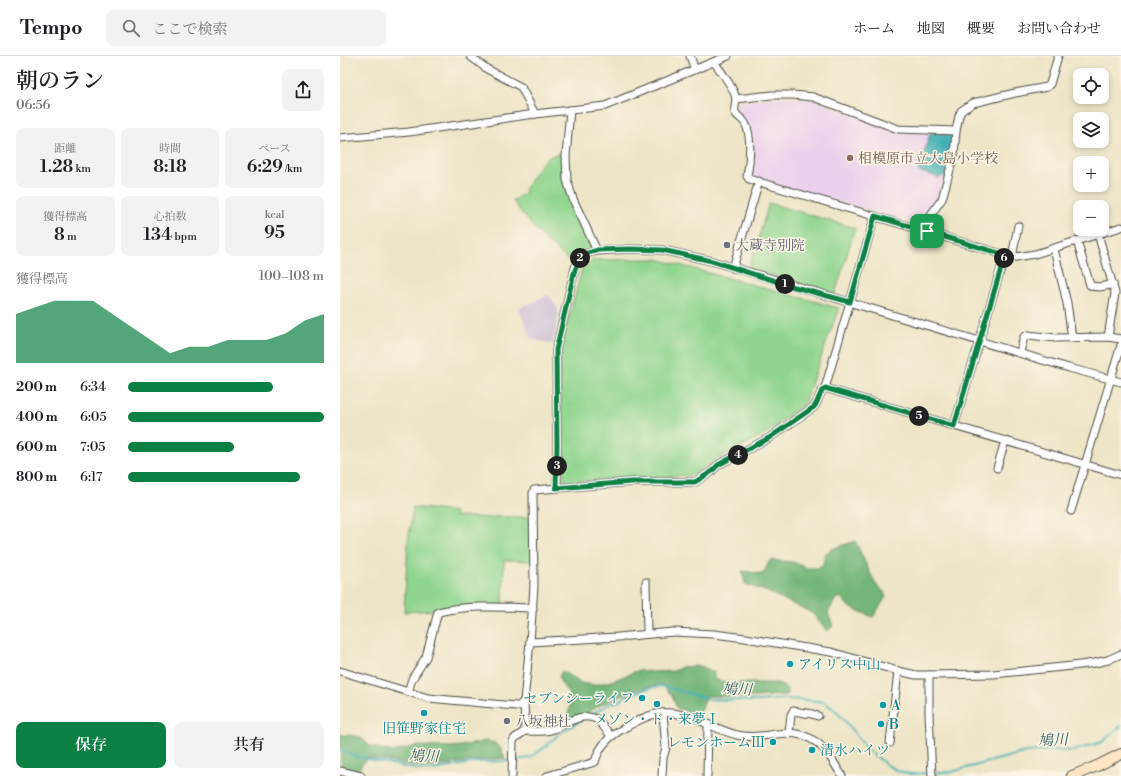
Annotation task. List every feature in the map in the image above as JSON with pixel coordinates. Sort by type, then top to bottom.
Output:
[{"type":"main road","points":[[1072,776],[1121,754]]},
{"type":"street","points":[[470,56],[487,69],[521,87],[535,114]]},
{"type":"street","points":[[690,56],[695,70]]},
{"type":"street","points":[[340,138],[409,132],[535,114],[605,106],[728,56]]},
{"type":"street","points":[[927,231],[932,213],[942,199],[954,155],[958,116],[961,111],[973,103],[1015,92],[1047,87],[1050,84],[1058,56]]},
{"type":"street","points":[[714,62],[728,81],[736,99],[734,106],[735,113],[745,122],[748,134],[749,163],[747,176],[749,179],[1009,256],[1035,254],[1092,236]]},
{"type":"street","points":[[736,99],[793,94],[813,97],[898,129],[956,131]]},
{"type":"street","points":[[570,110],[566,156],[567,180],[573,199],[598,250]]},
{"type":"street","points":[[733,268],[759,181]]},
{"type":"street","points":[[525,731],[524,701],[533,608],[534,490],[632,482],[695,482],[711,472],[718,465],[769,438],[814,407],[818,402],[821,391],[825,388],[875,216]]},
{"type":"street","points":[[954,426],[979,340],[1018,226]]},
{"type":"street","points":[[1109,230],[1121,226]]},
{"type":"street","points":[[1099,236],[1113,284],[1114,300],[1108,337]]},
{"type":"street","points":[[1077,241],[1090,285],[1093,287],[1098,287],[1113,284]]},
{"type":"street","points":[[1054,248],[1067,303],[1072,338]]},
{"type":"street","points":[[556,488],[556,350],[575,268],[580,258],[585,254],[598,250],[662,250],[712,261],[791,286],[1121,382]]},
{"type":"street","points":[[1020,352],[1024,337],[1028,335],[1056,338],[1108,337],[1121,339]]},
{"type":"street","points":[[1071,511],[1121,345]]},
{"type":"street","points":[[825,388],[1121,475]]},
{"type":"street","points":[[997,468],[1004,441]]},
{"type":"street","points":[[646,582],[647,634]]},
{"type":"street","points":[[408,692],[412,679],[426,657],[438,612],[454,608],[533,608]]},
{"type":"street","points":[[530,642],[680,632],[745,638],[831,652],[916,675],[993,674],[1072,666],[1108,660],[1121,654]]},
{"type":"street","points":[[340,671],[428,698],[456,702],[516,706],[522,704],[524,701]]},
{"type":"street","points":[[890,743],[898,671]]},
{"type":"street","points":[[929,675],[932,776]]},
{"type":"street","points":[[789,733],[791,715],[793,711],[818,716]]},
{"type":"street","points":[[662,776],[662,758],[666,748],[663,712]]},
{"type":"street","points":[[547,776],[594,762],[599,749],[611,736],[638,721],[663,712],[686,716],[740,736],[767,736],[789,733],[802,734],[818,744],[831,759],[842,776]]},
{"type":"street","points":[[512,776],[513,740],[525,731],[548,731],[585,717],[593,718],[602,725],[611,736]]},
{"type":"street","points":[[707,776],[708,725]]},
{"type":"street","points":[[340,770],[361,776]]},
{"type":"shaded area","name":"相模原市立大島小学校","points":[[784,97],[812,99],[899,132],[950,134],[952,136],[952,154],[939,195],[929,213],[925,225],[923,226],[751,177],[749,174],[750,135],[738,113],[737,104],[740,101]]},
{"type":"shaded area","points":[[548,295],[556,305],[559,314],[553,344],[531,339],[519,308]]},
{"type":"green space","points":[[563,152],[562,174],[565,185],[592,245],[573,263],[540,235],[513,201],[526,192],[524,190],[541,164],[549,157]]},
{"type":"green space","points":[[769,203],[855,228],[835,294],[749,269]]},
{"type":"green space","points":[[657,259],[839,308],[804,404],[765,434],[711,462],[694,475],[564,482],[560,375],[561,346],[582,269],[593,260]]},
{"type":"green space","points":[[413,507],[455,512],[455,516],[493,518],[531,517],[532,561],[504,560],[503,606],[404,612],[408,542]]},
{"type":"green space","points":[[855,541],[875,583],[884,592],[886,597],[873,617],[849,607],[841,597],[835,600],[828,613],[833,626],[827,631],[812,613],[768,592],[745,584],[742,571],[763,574],[770,560],[792,562],[808,568],[818,568],[823,564],[825,554],[832,549]]},
{"type":"green space","points":[[701,666],[714,672],[714,679],[732,683],[779,683],[787,689],[787,695],[755,697],[707,696],[699,715],[677,708],[672,696],[662,684],[636,690],[611,700],[592,710],[574,723],[565,721],[569,711],[570,700],[568,693],[559,677],[562,671],[581,683],[594,685],[612,681],[639,670],[653,672],[674,671],[682,667]]},
{"type":"green space","points":[[340,733],[341,735],[357,736],[369,746],[393,752],[416,746],[451,747],[486,741],[495,743],[501,749],[505,758],[470,761],[439,766],[414,766],[368,757],[357,771],[341,765]]},
{"type":"water","points":[[930,133],[950,134],[952,136],[952,154],[945,177],[940,176],[940,178],[918,171]]},
{"type":"waterway","name":"鳩川","points":[[591,715],[609,704],[619,701],[629,695],[650,688],[662,686],[709,699],[759,701],[789,699],[824,702],[835,710],[846,722],[866,748],[887,765],[898,771],[910,774],[930,773]]},
{"type":"waterway","name":"鳩川","points":[[340,749],[354,756],[415,769],[432,770],[476,762],[507,761],[530,758],[560,733],[582,720]]},
{"type":"waterway","name":"鳩川","points":[[934,773],[951,772],[1026,752],[1053,750],[1073,751],[1102,742],[1121,726]]},
{"type":"place","name":"相模原市立大島小学校","points":[[850,158]]},
{"type":"place","name":"大蔵寺別院","points":[[727,245]]},
{"type":"place","name":"アイリス中山","points":[[790,664]]},
{"type":"place","name":"セブンシーライフ","points":[[642,698]]},
{"type":"place","name":"メゾン・ド・来夢Ⅰ","points":[[657,704]]},
{"type":"place","name":"A","points":[[883,705]]},
{"type":"place","name":"旧笹野家住宅","points":[[424,713]]},
{"type":"place","name":"八坂神社","points":[[507,721]]},
{"type":"place","name":"B","points":[[881,724]]},
{"type":"place","name":"レモンホームⅢ","points":[[773,742]]},
{"type":"place","name":"清水ハイツ","points":[[812,750]]},
{"type":"route","points":[[875,216],[927,231],[1005,255],[954,426],[825,388],[821,391],[818,402],[814,407],[769,438],[718,465],[711,472],[695,482],[632,482],[556,488],[556,350],[575,268],[580,258],[585,254],[598,250],[662,250],[712,261],[791,286],[850,302],[875,216]]}]
